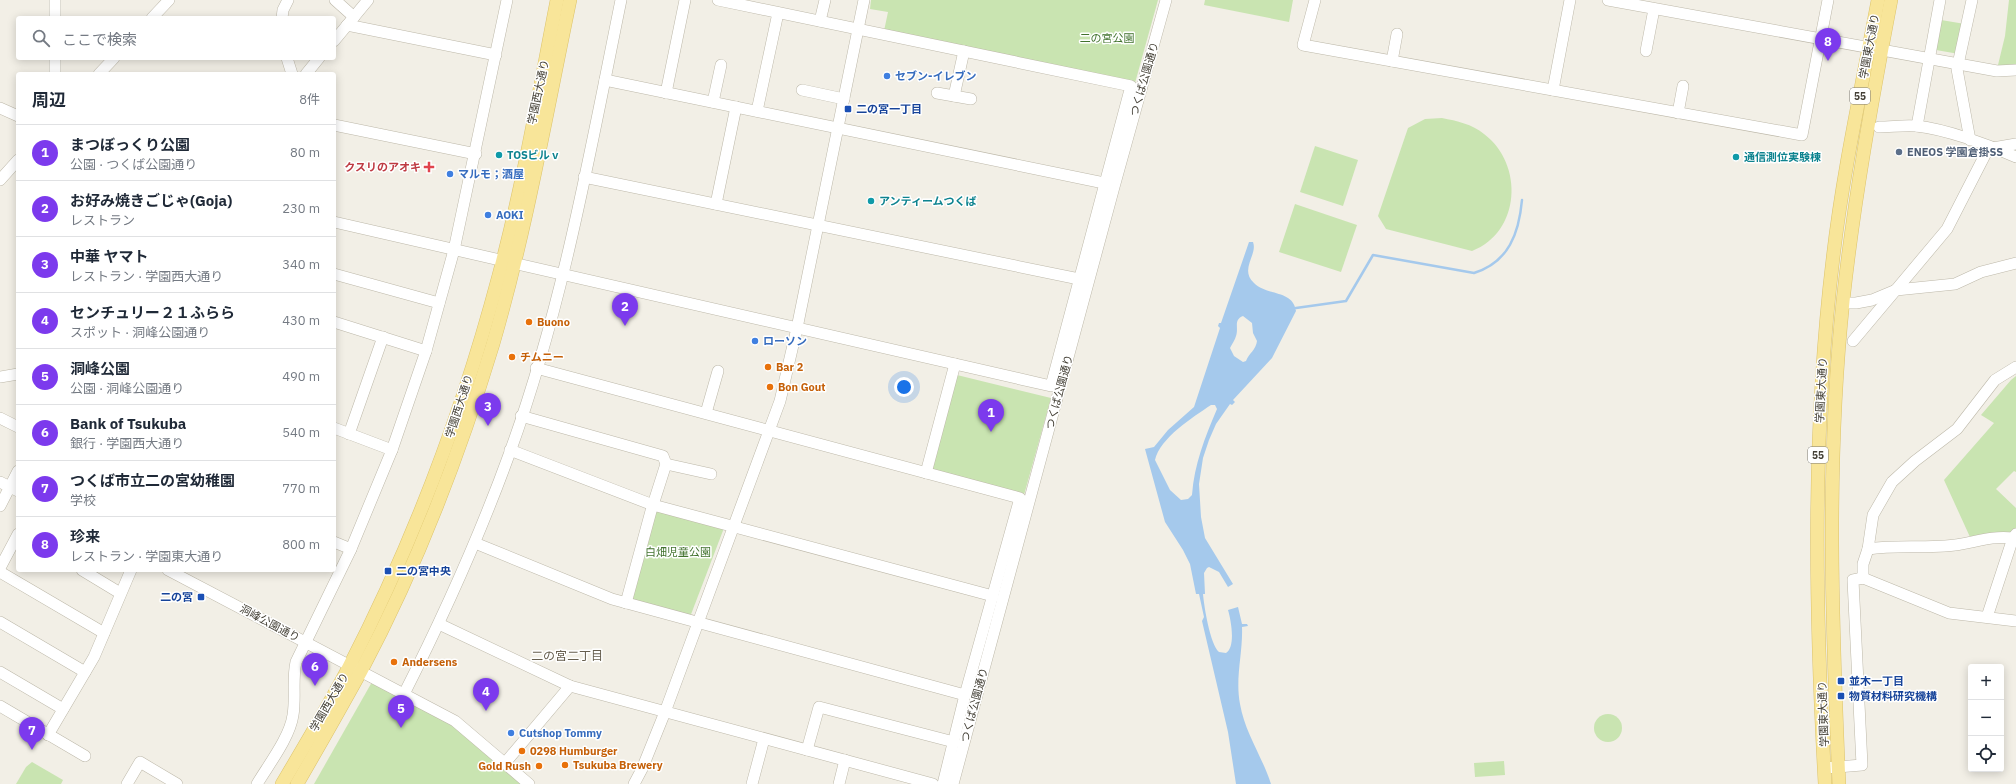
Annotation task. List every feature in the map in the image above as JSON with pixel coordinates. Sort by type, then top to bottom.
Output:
[{"type":"main road","name":"学園西大通り","points":[[297,784],[355,668],[406,576],[443,490],[470,416],[490,352],[558,0]]},
{"type":"main road","name":"学園西大通り","points":[[508,262],[570,0]]},
{"type":"main road","name":"学園東大通り","points":[[1840,784],[1831,537],[1835,421],[1843,303],[1852,221],[1875,49],[1878,0]]},
{"type":"main road","name":"学園東大通り","points":[[1825,784],[1817,538],[1817,478],[1823,360],[1833,257],[1843,188],[1875,49],[1891,0]]},
{"type":"main road","name":"学園西大通り","points":[[282,784],[355,668]]},
{"type":"street","points":[[55,0],[55,16]]},
{"type":"street","points":[[154,16],[169,0]]},
{"type":"street","points":[[282,16],[283,10],[288,0]]},
{"type":"street","points":[[336,0],[350,21],[496,55]]},
{"type":"street","points":[[336,38],[368,0]]},
{"type":"street","points":[[257,784],[292,722],[293,674],[296,662],[351,550],[392,450],[426,351],[454,250],[476,154],[507,0]]},
{"type":"street","points":[[404,694],[439,624],[475,542],[510,450],[521,416],[563,274],[621,0]]},
{"type":"street","points":[[666,93],[685,0]]},
{"type":"street","points":[[336,222],[1051,386],[1131,86],[718,0]]},
{"type":"street","points":[[820,21],[825,0]]},
{"type":"street","points":[[634,784],[642,769],[665,712],[784,387],[864,0]]},
{"type":"street","name":"つくば公園通り","points":[[953,784],[1116,179],[1166,0]]},
{"type":"street","points":[[1315,0],[1303,45],[1802,135],[1828,0]]},
{"type":"street","points":[[1553,90],[1570,0]]},
{"type":"street","points":[[1608,0],[1639,3],[1654,8],[1997,71],[2016,70]]},
{"type":"street","points":[[1917,126],[1940,0]]},
{"type":"street","points":[[1970,140],[1957,69],[1972,0]]},
{"type":"street","points":[[1646,51],[1654,8]]},
{"type":"street","points":[[757,111],[778,13]]},
{"type":"street","points":[[1392,61],[1397,34]]},
{"type":"street","points":[[954,96],[964,51]]},
{"type":"street","points":[[55,60],[55,72]]},
{"type":"street","points":[[101,72],[112,60]]},
{"type":"street","points":[[287,60],[291,72]]},
{"type":"street","points":[[308,72],[317,60]]},
{"type":"street","points":[[713,102],[721,65]]},
{"type":"street","points":[[605,80],[1104,183]]},
{"type":"street","points":[[1678,112],[1683,86]]},
{"type":"street","points":[[802,90],[844,99]]},
{"type":"street","points":[[937,93],[971,99]]},
{"type":"street","points":[[716,204],[736,107]]},
{"type":"street","points":[[0,108],[16,115]]},
{"type":"street","points":[[336,124],[476,154]]},
{"type":"street","points":[[1879,127],[1917,126],[1970,140],[2016,157]]},
{"type":"street","points":[[1853,341],[1947,229],[1982,158],[1987,151],[1993,148],[2016,144]]},
{"type":"street","points":[[0,180],[16,162]]},
{"type":"street","points":[[584,177],[1079,279]]},
{"type":"street","points":[[1843,303],[1872,300],[1896,290],[1955,284],[1982,272],[2016,263]]},
{"type":"street","points":[[336,275],[439,303]]},
{"type":"street","points":[[336,326],[384,337],[426,351]]},
{"type":"street","points":[[349,434],[384,337]]},
{"type":"street","points":[[926,473],[955,364]]},
{"type":"street","points":[[1863,578],[1863,564],[1868,549],[1873,515],[1892,482],[1915,461],[1957,429],[1995,380],[2016,367]]},
{"type":"street","points":[[536,368],[1020,498],[965,694],[944,784]]},
{"type":"street","points":[[706,413],[718,371]]},
{"type":"street","points":[[0,377],[16,374]]},
{"type":"street","points":[[521,416],[663,456],[666,464],[626,603]]},
{"type":"street","points":[[0,418],[16,426]]},
{"type":"street","points":[[336,429],[392,450]]},
{"type":"street","points":[[510,450],[653,505],[993,596]]},
{"type":"street","points":[[666,464],[711,474]]},
{"type":"street","points":[[0,506],[16,475]]},
{"type":"street","points":[[1868,549],[1884,547],[1947,546],[1998,536],[2014,536],[1987,617]]},
{"type":"street","points":[[0,568],[16,538]]},
{"type":"street","points":[[475,542],[626,603],[698,624],[965,694]]},
{"type":"street","points":[[336,543],[351,550]]},
{"type":"street","points":[[0,572],[104,633]]},
{"type":"street","points":[[85,572],[120,593]]},
{"type":"street","points":[[48,735],[94,657],[130,572]]},
{"type":"street","name":"洞峰公園通り","points":[[172,572],[456,721],[529,784]]},
{"type":"street","points":[[1824,768],[1862,765],[1853,580],[1863,578],[1949,613],[2016,620]]},
{"type":"street","points":[[0,622],[86,672]]},
{"type":"street","points":[[439,624],[570,686],[933,784]]},
{"type":"street","points":[[0,672],[64,709]]},
{"type":"street","points":[[505,763],[570,686]]},
{"type":"street","points":[[0,706],[85,756]]},
{"type":"street","points":[[807,750],[819,707],[954,742]]},
{"type":"street","points":[[752,784],[764,739]]},
{"type":"street","points":[[839,784],[845,760]]},
{"type":"street","points":[[127,784],[140,762],[177,784]]},
{"type":"green space","name":"二の宮公園","points":[[871,0],[1158,0],[1135,83],[884,31],[888,12],[870,9]]},
{"type":"green space","points":[[1205,0],[1293,0],[1289,22],[1204,5]]},
{"type":"green space","points":[[2009,0],[2016,0],[2016,65],[1998,65],[2005,36]]},
{"type":"green space","points":[[1941,20],[1965,24],[1959,54],[1936,50]]},
{"type":"green space","points":[[1442,118],[1469,125],[1484,134],[1497,147],[1506,162],[1511,179],[1511,197],[1508,214],[1500,229],[1488,242],[1472,251],[1386,229],[1378,216],[1408,128],[1425,119]]},
{"type":"green space","points":[[1315,146],[1358,160],[1343,206],[1300,192]]},
{"type":"green space","points":[[1295,204],[1357,225],[1341,272],[1279,252]]},
{"type":"green space","points":[[957,375],[1051,398],[1024,495],[934,471],[932,467]]},
{"type":"green space","points":[[2016,376],[2016,472],[2014,471],[1996,489],[2016,508],[2016,528],[2011,534],[1970,537],[1944,480],[1994,423],[1981,415]]},
{"type":"green space","name":"白畑児童公園","points":[[658,510],[724,528],[690,617],[633,602],[630,597],[653,513]]},
{"type":"green space","points":[[372,682],[446,721],[523,784],[314,784]]},
{"type":"green space","points":[[1608,714],[1618,718],[1622,728],[1618,738],[1608,742],[1598,738],[1594,728],[1598,718]]},
{"type":"green space","points":[[1504,761],[1505,775],[1475,777],[1474,763]]},
{"type":"green space","points":[[32,762],[63,780],[61,784],[16,784],[26,767]]},
{"type":"water","points":[[1249,242],[1253,242],[1253,252],[1248,267],[1250,278],[1259,287],[1285,296],[1294,304],[1296,311],[1272,358],[1233,400],[1235,402],[1232,405],[1230,404],[1216,424],[1203,458],[1199,484],[1201,517],[1205,538],[1233,584],[1228,587],[1219,572],[1209,567],[1207,568],[1204,573],[1205,594],[1203,594],[1208,624],[1216,648],[1219,652],[1226,653],[1229,650],[1232,639],[1228,610],[1238,607],[1242,624],[1247,624],[1248,626],[1242,627],[1238,685],[1240,704],[1242,715],[1271,784],[1236,784],[1228,732],[1202,621],[1204,617],[1199,594],[1196,594],[1190,564],[1165,522],[1145,449],[1154,447],[1168,430],[1194,407],[1220,328],[1218,326],[1219,323],[1221,323]],"holes":[[[1243,316],[1252,323],[1253,333],[1257,341],[1246,361],[1243,362],[1234,356],[1230,348],[1237,333],[1237,322]],[[1211,405],[1215,405],[1217,409],[1204,441],[1195,473],[1192,495],[1188,499],[1181,500],[1170,490],[1155,460],[1158,452],[1170,436]]]},
{"type":"waterway","points":[[1296,308],[1346,301],[1373,255],[1474,273],[1486,268],[1496,262],[1510,245],[1518,224],[1522,200]]},
{"type":"place","name":"珍来","points":[[1828,61]]},
{"type":"place","name":"セブン-イレブン","points":[[887,76]]},
{"type":"place","name":"二の宮一丁目","points":[[848,109]]},
{"type":"place","name":"ENEOS 学園倉掛SS","points":[[1899,152]]},
{"type":"place","name":"TOSビルⅴ","points":[[499,155]]},
{"type":"place","name":"通信測位実験棟","points":[[1736,157]]},
{"type":"place","name":"クスリのアオキ","points":[[429,167]]},
{"type":"place","name":"マルモ；酒屋","points":[[450,174]]},
{"type":"place","name":"アンティームつくば","points":[[871,201]]},
{"type":"place","name":"AOKI","points":[[488,215]]},
{"type":"place","name":"Buono","points":[[529,322]]},
{"type":"place","name":"お好み焼きごじゃ(Goja)","points":[[625,326]]},
{"type":"place","name":"ローソン","points":[[755,341]]},
{"type":"place","name":"チムニー","points":[[512,357]]},
{"type":"place","name":"Bar 2","points":[[768,367]]},
{"type":"place","name":"Bon Gout","points":[[770,387]]},
{"type":"place","name":"中華 ヤマト","points":[[488,426]]},
{"type":"place","name":"まつぼっくり公園","points":[[991,432]]},
{"type":"place","name":"二の宮中央","points":[[388,571]]},
{"type":"place","name":"二の宮","points":[[201,597]]},
{"type":"place","name":"Andersens","points":[[394,662]]},
{"type":"place","name":"並木一丁目","points":[[1841,681]]},
{"type":"place","name":"Bank of Tsukuba","points":[[315,686]]},
{"type":"place","name":"物質材料研究機構","points":[[1841,696]]},
{"type":"place","name":"センチュリー２１ふらら","points":[[486,711]]},
{"type":"place","name":"洞峰公園","points":[[401,728]]},
{"type":"place","name":"Cutshop Tommy","points":[[511,733]]},
{"type":"place","name":"つくば市立二の宮幼稚園","points":[[32,750]]},
{"type":"place","name":"0298 Humburger","points":[[522,751]]},
{"type":"place","name":"Tsukuba Brewery","points":[[565,765]]},
{"type":"place","name":"Gold Rush","points":[[539,766]]},
{"type":"district","name":"二の宮二丁目","points":[[567,655]]}]
